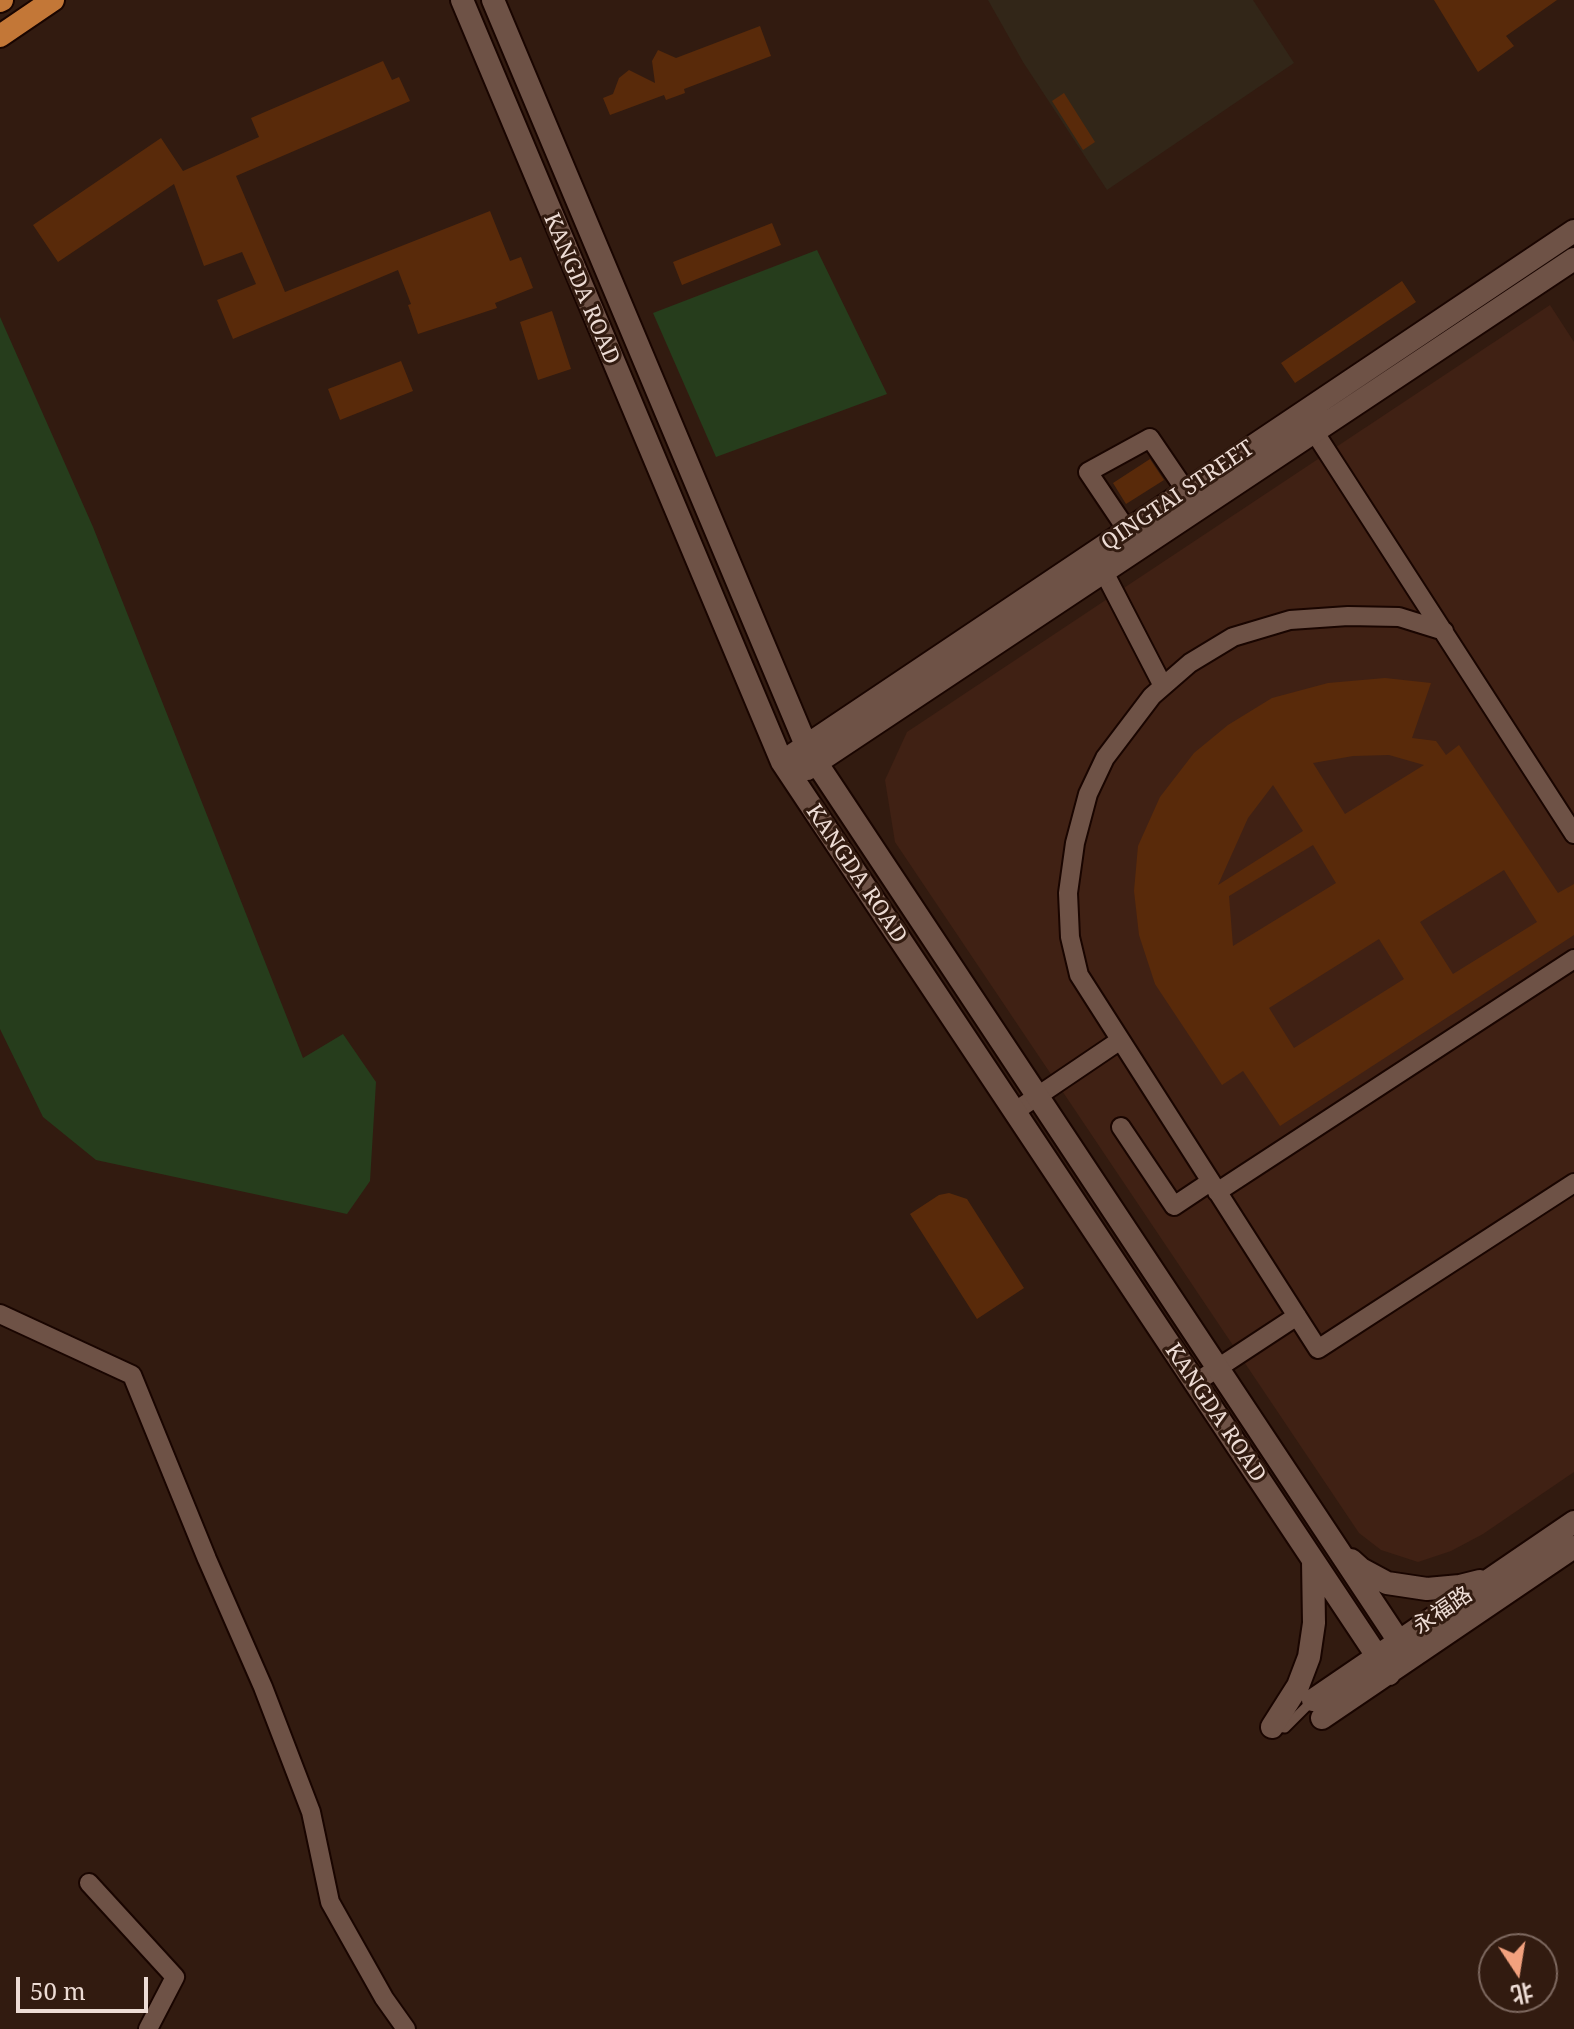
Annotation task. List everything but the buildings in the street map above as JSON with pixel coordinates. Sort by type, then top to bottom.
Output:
[{"type":"main road","points":[[0,36],[53,0]]},
{"type":"street","name":"KANGDA ROAD","points":[[462,0],[787,771],[1383,1665]]},
{"type":"street","name":"KANGDA ROAD","points":[[493,0],[811,754],[1404,1649]]},
{"type":"street","name":"QINGTAI STREET","points":[[811,754],[1104,572],[1574,231]]},
{"type":"street","name":"QINGTAI STREET","points":[[787,771],[1186,491],[1308,422],[1574,259]]},
{"type":"street","points":[[1308,422],[1574,834]]},
{"type":"street","points":[[1127,530],[1088,472],[1150,438],[1186,491]]},
{"type":"street","points":[[1104,572],[1163,686]]},
{"type":"street","points":[[1444,631],[1399,617],[1348,616],[1290,620],[1233,637],[1190,663],[1152,696],[1105,758],[1088,794],[1069,877],[1070,937],[1079,975],[1318,1349],[1574,1183]]},
{"type":"street","points":[[1121,1127],[1174,1206],[1214,1187],[1574,959]]},
{"type":"street","points":[[1014,1112],[1119,1041]]},
{"type":"street","points":[[0,1314],[132,1375],[263,1687],[311,1812],[330,1902],[384,1998],[406,2029]]},
{"type":"street","points":[[1195,1383],[1297,1316]]},
{"type":"street","name":"永福路","points":[[1318,1709],[1383,1665],[1493,1578],[1574,1522]]},
{"type":"street","points":[[1335,1545],[1361,1569],[1387,1583],[1427,1589],[1460,1586],[1493,1578]]},
{"type":"street","name":"永福路","points":[[1404,1649],[1574,1547]]},
{"type":"street","points":[[1272,1727],[1298,1686],[1309,1657],[1314,1623],[1313,1560]]},
{"type":"street","points":[[89,1883],[175,1977],[148,2029]]},
{"type":"lane","points":[[1272,1727],[1285,1728],[1318,1709]]},
{"type":"shaded area","points":[[988,0],[1253,0],[1294,63],[1107,190],[1023,62]]},
{"type":"shaded area","points":[[1550,305],[1574,342],[1574,1472],[1483,1534],[1451,1551],[1418,1562],[1381,1550],[1359,1533],[895,842],[885,780],[907,732]]},
{"type":"green space","points":[[817,250],[887,394],[716,457],[653,313]]},
{"type":"green space","points":[[0,317],[93,527],[303,1058],[343,1034],[376,1082],[370,1181],[347,1214],[96,1160],[43,1117],[0,1029]]}]
